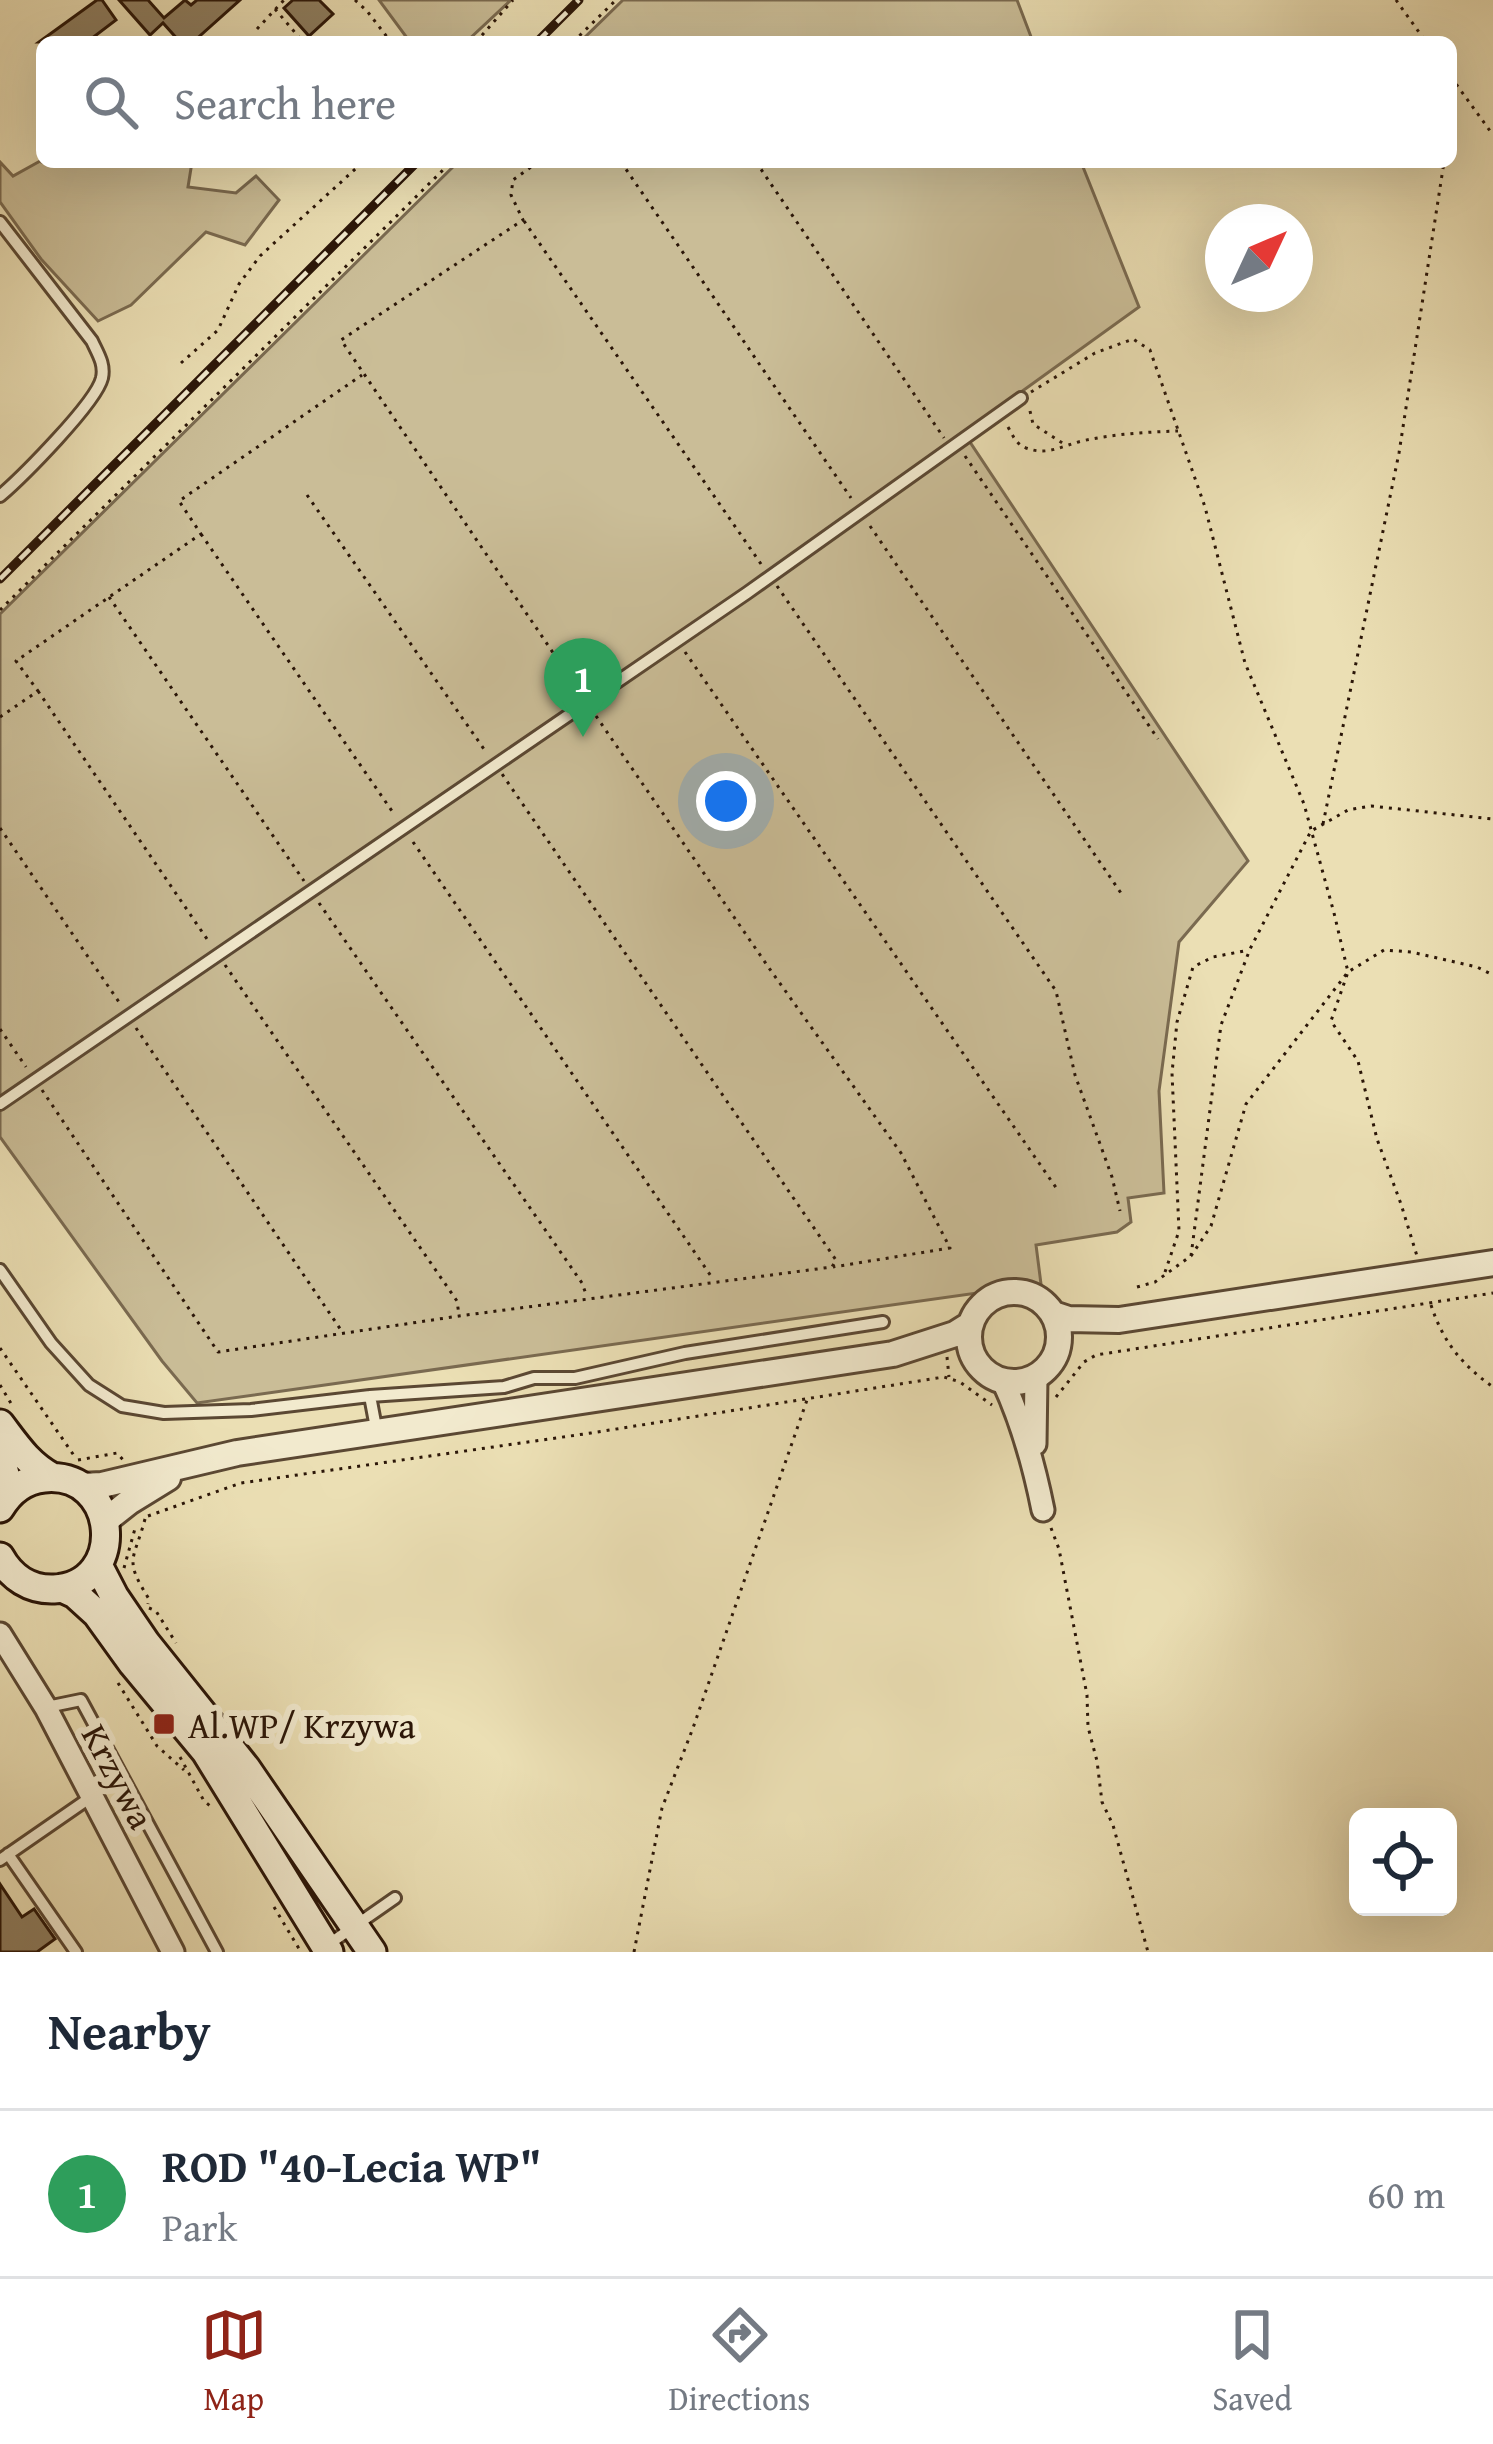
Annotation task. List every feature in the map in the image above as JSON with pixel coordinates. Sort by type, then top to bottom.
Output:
[{"type":"main road","points":[[0,1424],[25,1458],[52,1477]]},
{"type":"main road","points":[[0,1455],[7,1482],[2,1506]]},
{"type":"main road","points":[[2,1506],[10,1493],[28,1482],[79,1473],[105,1521],[106,1543],[98,1565],[62,1588]]},
{"type":"main road","points":[[0,1557],[11,1574],[31,1586],[62,1588],[97,1614],[206,1752],[327,1949]]},
{"type":"main road","points":[[98,1565],[146,1643],[246,1768],[372,1952]]},
{"type":"street","points":[[79,1473],[102,1485],[237,1453],[892,1354],[955,1334],[971,1324],[993,1296],[1013,1291],[1034,1295],[1054,1314],[1068,1319],[1119,1320],[1493,1263]]},
{"type":"street","points":[[892,1354],[961,1355],[1003,1381],[1025,1381],[1052,1361],[1059,1328],[1054,1314]]},
{"type":"street","points":[[1058,1346],[1119,1320]]},
{"type":"street","points":[[971,1324],[969,1341],[976,1362]]},
{"type":"street","points":[[1036,1377],[1025,1408],[1043,1510]]},
{"type":"street","points":[[1003,1381],[1025,1408]]},
{"type":"street","points":[[105,1521],[191,1465]]},
{"type":"street","name":"Krzywa","points":[[0,1634],[46,1708],[173,1952]]},
{"type":"lane","points":[[0,222],[92,341],[103,373],[94,395],[0,496]]},
{"type":"lane","points":[[0,1104],[770,577],[1021,398]]},
{"type":"lane","points":[[0,1270],[51,1343],[89,1385],[122,1406],[164,1413],[251,1410],[504,1387],[534,1378],[575,1378],[686,1353],[883,1322]]},
{"type":"lane","points":[[370,1396],[376,1433]]},
{"type":"lane","points":[[46,1708],[80,1700],[217,1952]]},
{"type":"lane","points":[[76,1952],[4,1857],[91,1797]]},
{"type":"lane","points":[[327,1949],[394,1898]]},
{"type":"path","points":[[257,29],[284,0]]},
{"type":"path","points":[[355,0],[386,36]]},
{"type":"path","points":[[481,36],[513,0]]},
{"type":"path","points":[[579,36],[616,0]]},
{"type":"path","points":[[1396,0],[1422,36]]},
{"type":"path","points":[[275,9],[298,36]]},
{"type":"path","points":[[1457,85],[1493,135]]},
{"type":"path","points":[[181,363],[218,330],[238,284],[260,256],[356,168]]},
{"type":"path","points":[[0,610],[445,168]]},
{"type":"path","points":[[530,168],[513,180],[511,195],[523,220],[1056,991],[1075,1075],[1120,1211]]},
{"type":"path","points":[[625,168],[1123,896]]},
{"type":"path","points":[[761,168],[1157,739]]},
{"type":"path","points":[[1324,824],[1399,453],[1443,168]]},
{"type":"path","points":[[0,1029],[218,1352],[950,1248],[901,1153],[769,968],[341,340],[523,220]]},
{"type":"path","points":[[1178,431],[1136,432],[1050,453],[1024,448],[1005,421],[1021,398],[1095,353],[1133,339],[1150,350],[1178,431],[1204,507],[1245,663],[1304,804],[1348,972],[1330,1021],[1358,1060],[1376,1139],[1422,1274]]},
{"type":"path","points":[[364,373],[179,501],[715,1282]]},
{"type":"path","points":[[1039,387],[1030,414],[1033,424],[1068,446]]},
{"type":"path","points":[[308,495],[836,1260],[832,1267]]},
{"type":"path","points":[[201,534],[16,662],[457,1301],[459,1316]]},
{"type":"path","points":[[109,598],[581,1282],[587,1299]]},
{"type":"path","points":[[677,641],[1057,1190]]},
{"type":"path","points":[[0,717],[38,691]]},
{"type":"path","points":[[1191,1256],[1221,1025],[1250,949],[1311,831],[1348,810],[1371,806],[1493,819]]},
{"type":"path","points":[[0,829],[345,1335]]},
{"type":"path","points":[[1163,1277],[1179,1231],[1172,1073],[1177,1022],[1193,968],[1214,957],[1250,949]]},
{"type":"path","points":[[1137,1287],[1155,1282],[1191,1256],[1211,1226],[1246,1104],[1348,972],[1384,950],[1412,952],[1493,975]]},
{"type":"path","points":[[137,1520],[241,1483],[944,1378],[961,1382],[1003,1412],[1049,1404],[1084,1362],[1096,1355],[1493,1293]]},
{"type":"path","points":[[1430,1302],[1439,1331],[1459,1359],[1493,1387]]},
{"type":"path","points":[[0,1348],[79,1473]]},
{"type":"path","points":[[634,1952],[662,1808],[808,1397]]},
{"type":"path","points":[[1043,1510],[1059,1549],[1102,1802],[1113,1825],[1148,1952]]},
{"type":"shaded area","points":[[379,0],[511,0],[472,36],[406,36]]},
{"type":"shaded area","points":[[623,0],[1017,0],[1031,36],[586,36]]},
{"type":"shaded area","points":[[0,162],[13,176],[36,163],[36,168],[191,168],[188,187],[236,193],[256,176],[279,200],[245,245],[206,232],[131,305],[98,321],[41,259],[0,202]]},
{"type":"shaded area","points":[[452,168],[1083,168],[1139,307],[964,433],[1248,861],[1179,942],[1159,1091],[1164,1193],[1128,1198],[1131,1222],[1117,1232],[1036,1245],[1041,1284],[197,1403],[0,1137],[0,614]]},
{"type":"building","points":[[97,0],[102,0],[116,20],[95,36],[47,36]]},
{"type":"building","points":[[119,0],[148,0],[164,18],[185,0],[191,5],[197,0],[240,0],[200,36],[175,36],[163,23],[150,35]]},
{"type":"building","points":[[293,0],[319,0],[333,14],[309,36],[284,8]]},
{"type":"building","points":[[0,1884],[22,1917],[34,1909],[55,1939],[37,1952],[0,1952]]},
{"type":"railway","points":[[543,36],[579,0]]},
{"type":"railway","points":[[0,579],[411,168]]},
{"type":"place","name":"ROD \"40-Lecia WP\"","points":[[583,737]]},
{"type":"place","name":"Al.WP/ Krzywa","points":[[164,1724]]}]
